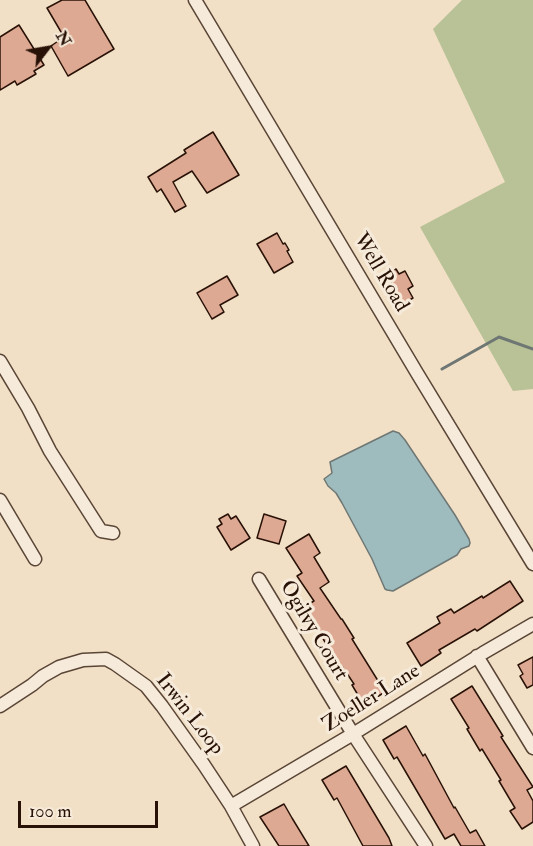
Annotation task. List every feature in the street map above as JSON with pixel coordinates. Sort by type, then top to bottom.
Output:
[{"type":"street","name":"Well Road","points":[[195,0],[533,564]]},
{"type":"street","points":[[0,361],[50,451],[101,531],[113,533]]},
{"type":"street","points":[[0,500],[35,559]]},
{"type":"street","name":"Ogilvy Court","points":[[259,579],[353,734],[426,846]]},
{"type":"street","name":"Zoeller Lane","points":[[231,806],[533,624]]},
{"type":"street","points":[[477,656],[533,748]]},
{"type":"street","name":"Irwin Loop","points":[[0,706],[59,667],[83,660],[106,659],[146,686],[182,733],[231,806],[253,846]]},
{"type":"green space","points":[[462,0],[533,0],[533,389],[513,391],[420,227],[505,182],[433,29]]},
{"type":"water","points":[[393,431],[399,433],[405,440],[455,515],[470,543],[457,555],[393,591],[385,589],[342,503],[324,479],[332,473],[330,462]]},
{"type":"building","points":[[62,0],[85,0],[114,49],[68,76],[51,46],[64,37],[47,8]]},
{"type":"building","points":[[19,25],[44,65],[34,71],[36,74],[17,85],[15,81],[0,90],[0,37]]},
{"type":"building","points":[[213,132],[239,175],[207,193],[192,171],[173,182],[186,206],[175,212],[161,189],[157,192],[148,177],[186,153],[184,150]]},
{"type":"building","points":[[277,233],[289,250],[287,251],[293,262],[274,273],[257,244]]},
{"type":"building","points":[[396,269],[399,274],[405,271],[413,286],[408,289],[413,298],[403,304],[387,275]]},
{"type":"building","points":[[227,276],[238,295],[220,305],[224,312],[212,319],[197,293]]},
{"type":"building","points":[[228,514],[231,519],[236,516],[250,538],[231,550],[217,527],[222,524],[219,519]]},
{"type":"building","points":[[264,514],[286,521],[279,544],[257,538]]},
{"type":"building","points":[[309,534],[320,553],[314,557],[329,582],[320,588],[354,638],[352,639],[385,692],[364,705],[352,685],[354,684],[342,666],[340,667],[304,607],[314,601],[297,576],[302,573],[286,548]]},
{"type":"building","points":[[510,581],[523,601],[477,631],[475,629],[439,650],[441,653],[421,666],[407,643],[440,623],[437,617],[451,609],[454,613]]},
{"type":"building","points":[[533,657],[533,685],[527,688],[520,676],[523,674],[518,665]]},
{"type":"building","points":[[472,686],[533,787],[527,790],[533,801],[533,822],[522,829],[510,811],[515,808],[499,781],[501,780],[482,749],[480,751],[451,699]]},
{"type":"building","points":[[406,726],[423,756],[425,754],[470,833],[476,830],[485,846],[461,846],[454,834],[445,839],[397,757],[394,759],[383,740]]},
{"type":"building","points":[[346,766],[392,846],[363,846],[337,798],[334,800],[322,780]]},
{"type":"building","points":[[284,804],[309,846],[279,846],[260,817]]},
{"type":"waterway","points":[[442,369],[499,337],[533,349]]}]
